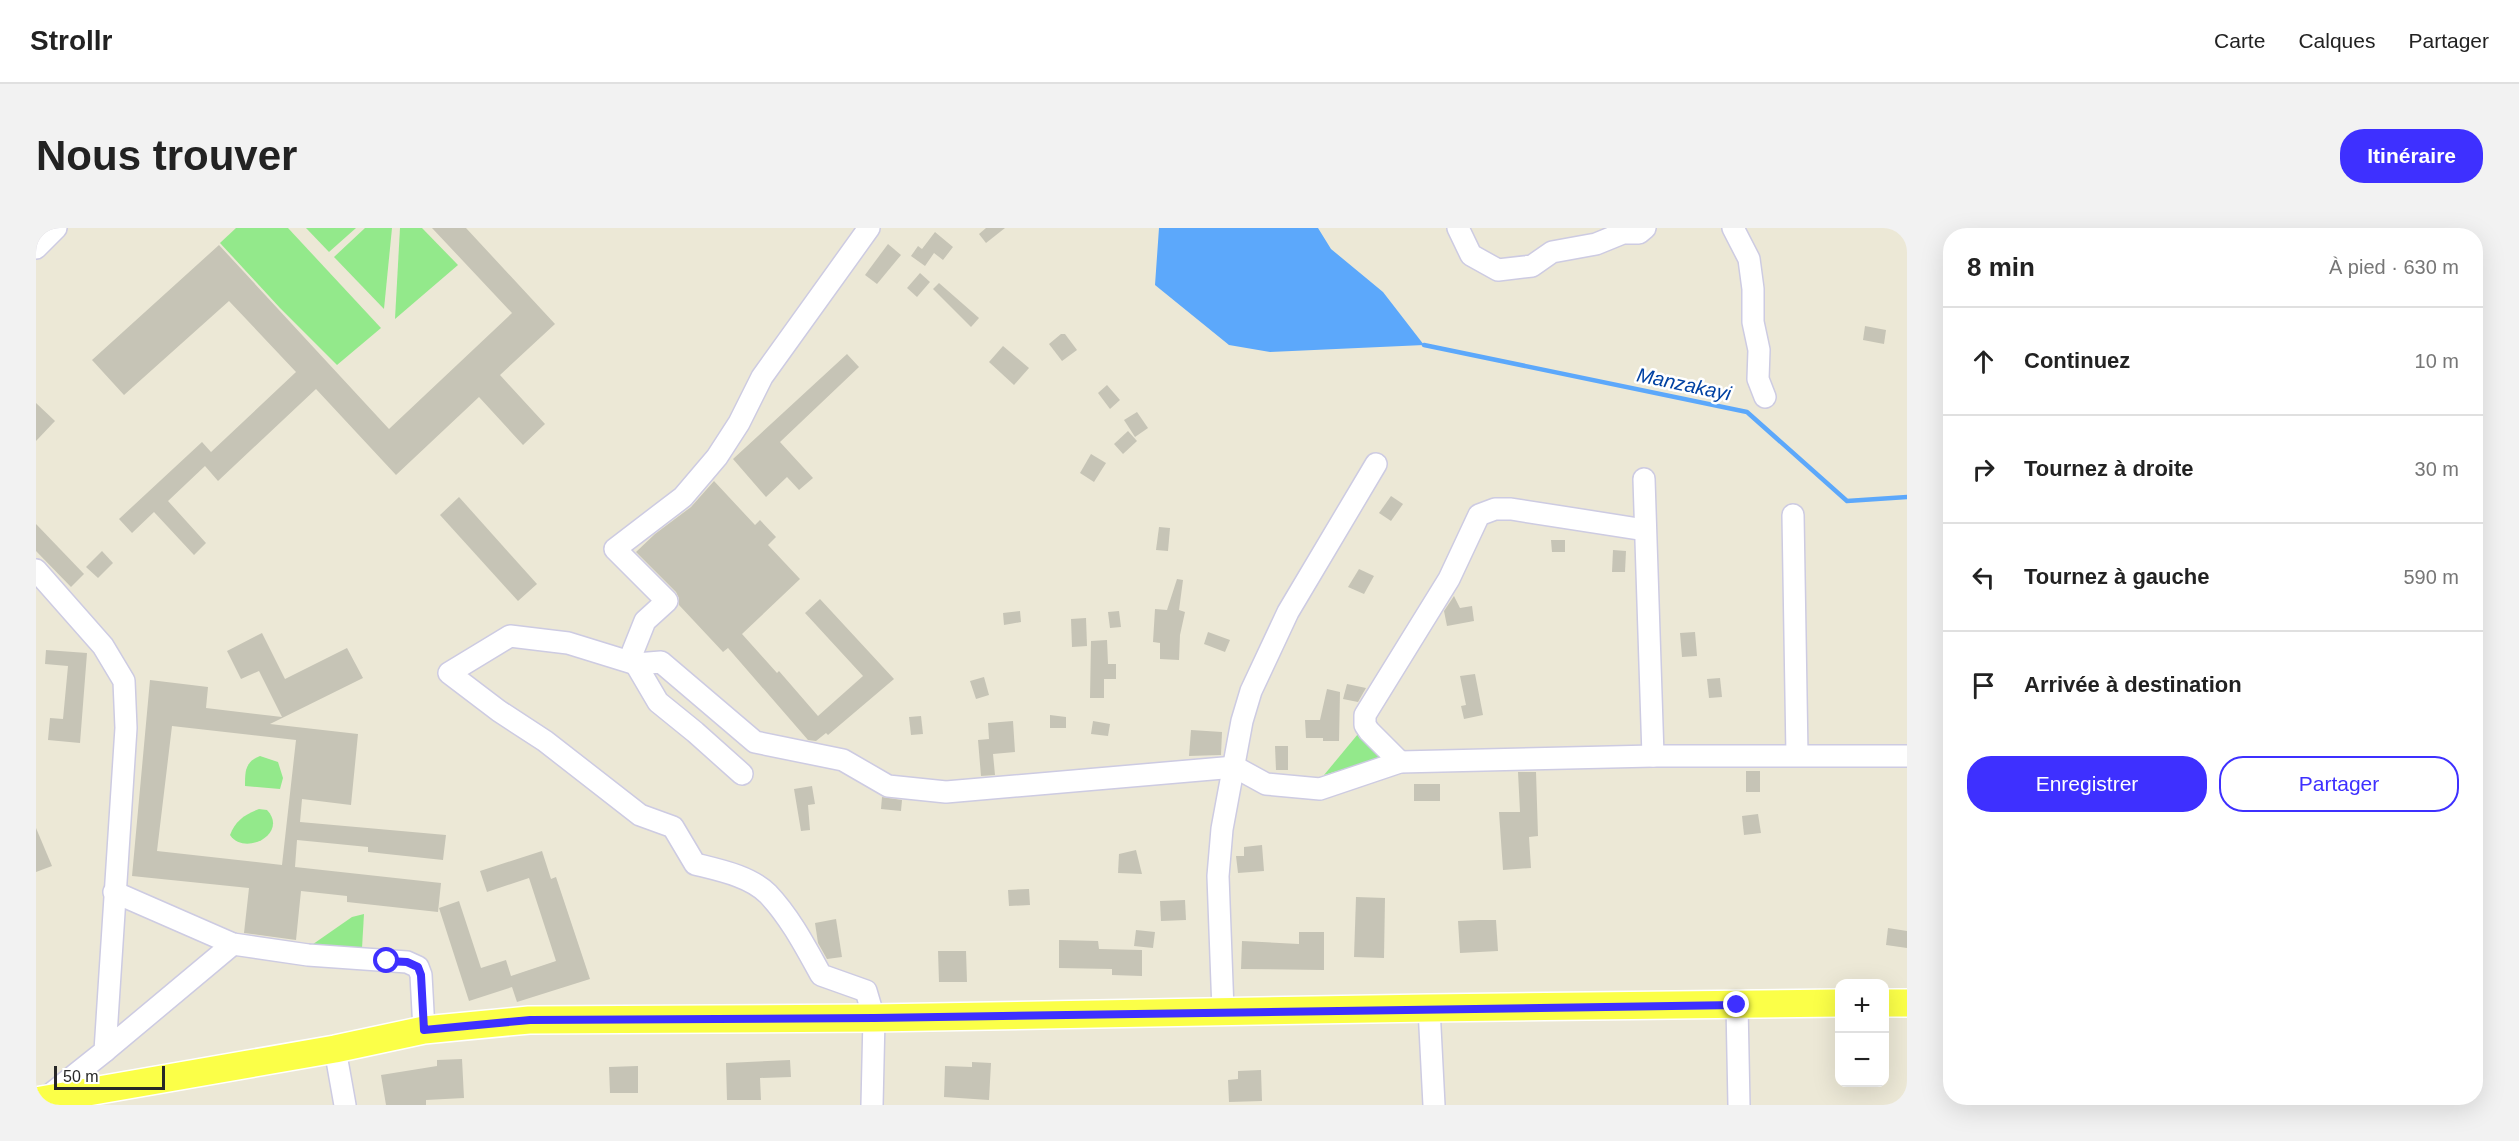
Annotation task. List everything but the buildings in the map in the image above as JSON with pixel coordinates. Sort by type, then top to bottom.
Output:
[{"type":"main road","points":[[1889,1003],[1907,1003]]},
{"type":"main road","points":[[41,1100],[335,1049],[424,1030],[530,1020],[874,1018],[1429,1008],[1835,1004]]},
{"type":"street","points":[[36,248],[56,228]]},
{"type":"street","points":[[742,774],[658,702],[631,656],[645,621],[667,602],[615,549],[683,497],[717,457],[739,423],[762,377],[869,228]]},
{"type":"street","points":[[1458,228],[1471,255],[1498,270],[1532,266],[1552,252],[1596,244],[1623,233],[1639,233],[1645,228]]},
{"type":"street","points":[[1734,228],[1749,259],[1753,289],[1753,322],[1759,350],[1758,379],[1765,397]]},
{"type":"street","points":[[1223,1011],[1218,876],[1222,829],[1242,721],[1251,691],[1288,612],[1376,464]]},
{"type":"street","points":[[1644,478],[1653,756]]},
{"type":"street","points":[[1400,762],[1393,757],[1380,739],[1369,731],[1365,725],[1365,715],[1449,579],[1479,515],[1495,508],[1511,509],[1645,530]]},
{"type":"street","points":[[1793,515],[1797,755]]},
{"type":"street","points":[[36,570],[103,646],[124,681],[126,728],[105,1052]]},
{"type":"street","points":[[872,1105],[874,1018],[866,991],[821,975],[796,932],[767,892],[736,875],[695,864],[673,828],[640,815],[545,741],[498,711],[449,673],[510,636],[568,643],[636,664],[661,662],[755,742],[843,760],[888,786],[946,792],[1235,767],[1266,784],[1320,789],[1400,762],[1653,756],[1907,756]]},
{"type":"street","points":[[114,891],[233,944],[308,955],[407,962],[418,967],[421,975],[424,1030]]},
{"type":"street","points":[[41,1100],[105,1052],[233,944]]},
{"type":"street","points":[[1737,1005],[1739,1105]]},
{"type":"street","points":[[1429,1008],[1434,1105]]},
{"type":"street","points":[[335,1049],[345,1105]]},
{"type":"green space","points":[[236,228],[288,228],[381,328],[337,365],[220,243]]},
{"type":"green space","points":[[306,228],[356,228],[329,252]]},
{"type":"green space","points":[[365,228],[392,228],[384,309],[334,257]]},
{"type":"green space","points":[[400,228],[422,228],[458,265],[395,319]]},
{"type":"green space","points":[[1366,732],[1385,757],[1324,775],[1358,734]]},
{"type":"green space","points":[[260,756],[278,762],[283,778],[280,789],[245,786],[249,764]]},
{"type":"green space","points":[[259,809],[267,810],[272,819],[273,827],[269,834],[254,843],[245,844],[230,835],[238,822]]},
{"type":"green space","points":[[364,914],[362,948],[306,949],[352,917]]},
{"type":"water","points":[[1159,228],[1318,228],[1331,249],[1383,292],[1424,345],[1270,352],[1229,345],[1155,285]]},
{"type":"waterway","name":"Manzakayi","points":[[1424,345],[1747,412],[1847,501],[1907,497]]},
{"type":"route","points":[[387,961],[407,962],[418,967],[421,975],[424,1030],[530,1020],[874,1018],[1406,1008],[1737,1005]]}]
